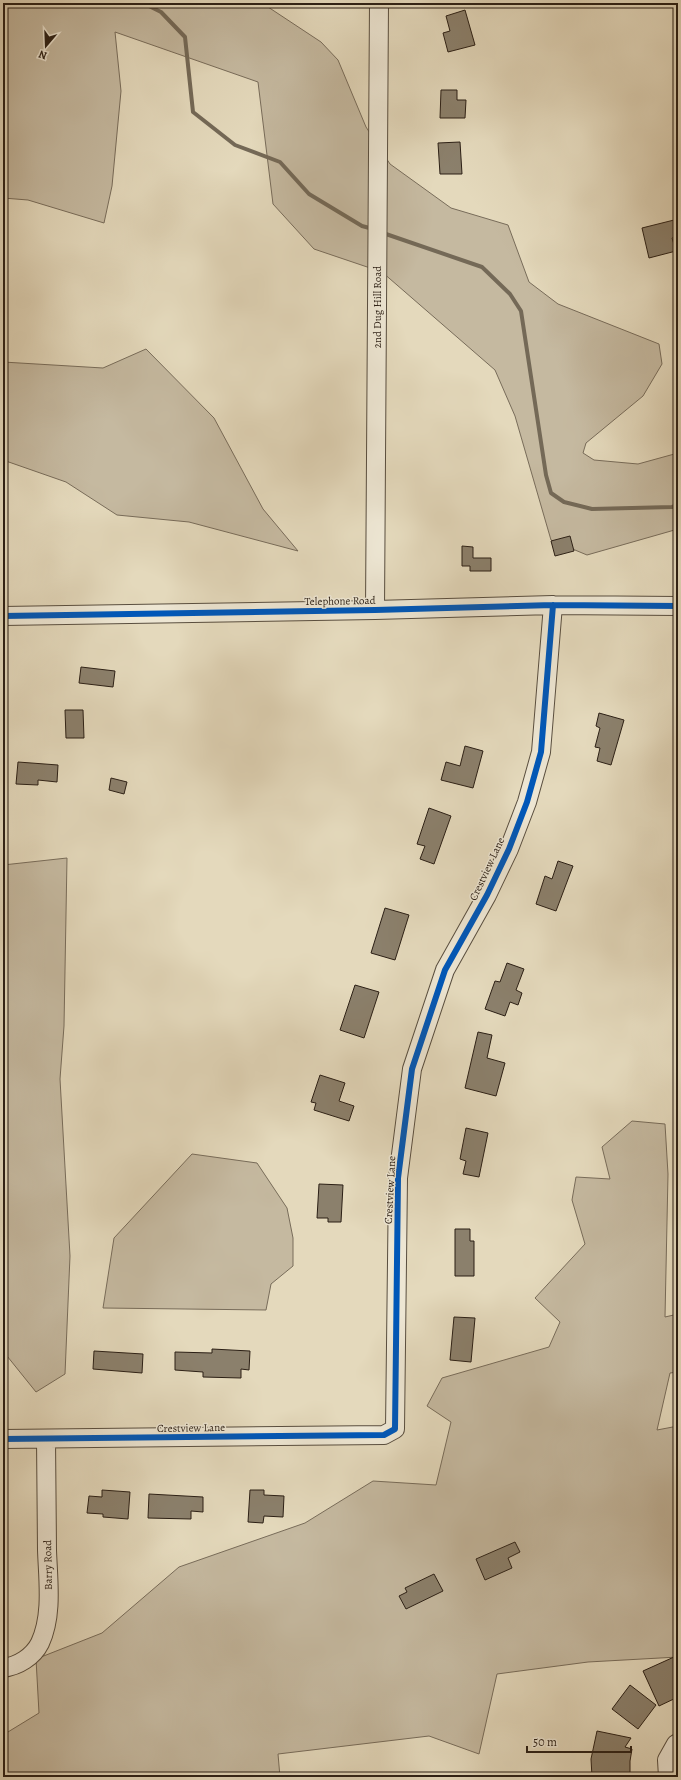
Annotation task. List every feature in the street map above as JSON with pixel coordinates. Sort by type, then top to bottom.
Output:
[{"type":"street","name":"2nd Dug Hill Road","points":[[375,610],[378,3]]},
{"type":"street","name":"Telephone Road","points":[[3,616],[375,610],[553,605],[678,606]]},
{"type":"street","name":"Crestview Lane","points":[[46,1439],[384,1435],[394,1429],[398,1178],[412,1069],[445,970],[487,895],[509,849],[528,802],[541,752],[553,605]]},
{"type":"street","points":[[3,1439],[46,1439]]},
{"type":"street","name":"Barry Road","points":[[3,1668],[12,1667],[27,1659],[39,1645],[47,1625],[46,1439]]},
{"type":"street","points":[[668,1777],[667,1760],[678,1743]]},
{"type":"shaded area","points":[[3,3],[262,3],[321,42],[338,60],[366,127],[390,164],[451,208],[508,225],[529,282],[558,304],[659,344],[662,364],[643,396],[586,443],[583,453],[594,460],[638,464],[678,453],[678,529],[587,555],[551,540],[515,416],[495,370],[382,272],[314,249],[273,204],[258,82],[115,32],[121,91],[112,186],[104,223],[28,200],[3,198]]},
{"type":"shaded area","points":[[146,349],[214,418],[263,509],[298,551],[189,522],[117,515],[66,482],[3,460],[3,362],[103,368]]},
{"type":"shaded area","points":[[67,858],[64,1026],[60,1079],[70,1256],[65,1374],[36,1392],[3,1351],[3,865]]},
{"type":"shaded area","points":[[632,1121],[665,1124],[668,1174],[665,1317],[678,1314],[678,1372],[670,1373],[657,1430],[678,1426],[678,1657],[588,1662],[497,1674],[479,1754],[429,1736],[278,1754],[280,1777],[3,1777],[3,1735],[39,1713],[36,1659],[102,1633],[179,1567],[305,1523],[373,1481],[436,1485],[451,1422],[427,1406],[442,1378],[549,1347],[560,1322],[535,1298],[585,1244],[572,1200],[576,1177],[610,1179],[602,1147]]},
{"type":"shaded area","points":[[192,1154],[257,1163],[287,1208],[293,1238],[293,1266],[271,1284],[266,1310],[103,1308],[114,1238]]},
{"type":"building","points":[[465,10],[475,45],[448,52],[443,33],[450,31],[446,16]]},
{"type":"building","points":[[441,90],[457,90],[457,100],[466,100],[465,118],[440,118]]},
{"type":"building","points":[[460,142],[462,174],[440,174],[438,143]]},
{"type":"building","points":[[678,219],[678,236],[672,238],[676,251],[649,258],[642,228]]},
{"type":"building","points":[[570,536],[574,551],[555,556],[551,541]]},
{"type":"building","points":[[462,546],[473,547],[473,558],[491,558],[491,571],[470,571],[470,566],[462,566]]},
{"type":"building","points":[[81,667],[115,671],[113,687],[79,683]]},
{"type":"building","points":[[65,710],[83,710],[84,738],[66,738]]},
{"type":"building","points":[[599,713],[624,720],[611,765],[597,761],[600,748],[595,747],[600,728],[596,726]]},
{"type":"building","points":[[465,746],[483,751],[473,788],[441,780],[446,762],[460,766]]},
{"type":"building","points":[[18,762],[58,765],[57,782],[38,780],[38,785],[16,784]]},
{"type":"building","points":[[111,778],[127,782],[124,794],[109,790]]},
{"type":"building","points":[[429,808],[451,816],[434,864],[420,859],[425,846],[417,844]]},
{"type":"building","points":[[558,861],[573,866],[556,911],[536,904],[545,876],[552,879]]},
{"type":"building","points":[[385,908],[409,915],[395,960],[371,953]]},
{"type":"building","points":[[507,963],[524,969],[516,990],[522,993],[518,1005],[510,1002],[505,1016],[485,1009],[495,981],[500,982]]},
{"type":"building","points":[[355,985],[379,992],[364,1038],[340,1030]]},
{"type":"building","points":[[478,1032],[492,1035],[487,1058],[505,1063],[496,1096],[465,1088]]},
{"type":"building","points":[[320,1075],[345,1083],[339,1101],[354,1106],[349,1121],[314,1110],[316,1103],[311,1102]]},
{"type":"building","points":[[466,1128],[488,1133],[479,1177],[463,1174],[466,1161],[460,1159]]},
{"type":"building","points":[[319,1184],[343,1185],[341,1222],[328,1222],[328,1218],[317,1218]]},
{"type":"building","points":[[455,1229],[470,1229],[470,1241],[474,1241],[474,1276],[455,1276]]},
{"type":"building","points":[[454,1317],[475,1318],[471,1362],[450,1360]]},
{"type":"building","points":[[212,1349],[250,1351],[249,1370],[241,1369],[241,1378],[203,1377],[203,1372],[175,1370],[175,1352],[212,1353]]},
{"type":"building","points":[[94,1351],[143,1354],[142,1373],[93,1369]]},
{"type":"building","points":[[102,1490],[130,1492],[128,1519],[103,1517],[103,1514],[87,1513],[89,1496],[102,1497]]},
{"type":"building","points":[[250,1490],[264,1490],[264,1495],[284,1496],[283,1517],[264,1516],[263,1523],[248,1522]]},
{"type":"building","points":[[149,1494],[203,1497],[203,1512],[191,1511],[191,1519],[148,1518]]},
{"type":"building","points":[[515,1542],[520,1552],[508,1558],[512,1568],[485,1580],[476,1559]]},
{"type":"building","points":[[434,1574],[443,1591],[406,1609],[399,1596],[407,1592],[405,1588]]},
{"type":"building","points":[[674,1657],[678,1666],[678,1697],[659,1706],[643,1671]]},
{"type":"building","points":[[630,1685],[656,1705],[638,1729],[612,1709]]},
{"type":"building","points":[[597,1731],[631,1738],[625,1747],[632,1749],[630,1777],[592,1777],[591,1759]]},
{"type":"waterway","points":[[143,3],[161,12],[185,37],[193,112],[235,145],[280,162],[309,194],[362,226],[373,229]]},
{"type":"waterway","points":[[383,233],[482,267],[510,294],[521,311],[546,475],[551,493],[564,502],[592,509],[672,507],[678,505]]},
{"type":"cycle path","points":[[3,616],[375,610],[553,605],[678,606]]},
{"type":"cycle path","points":[[3,1439],[384,1435],[395,1429],[398,1178],[412,1069],[445,970],[487,895],[509,849],[527,802],[541,752],[553,605]]}]
